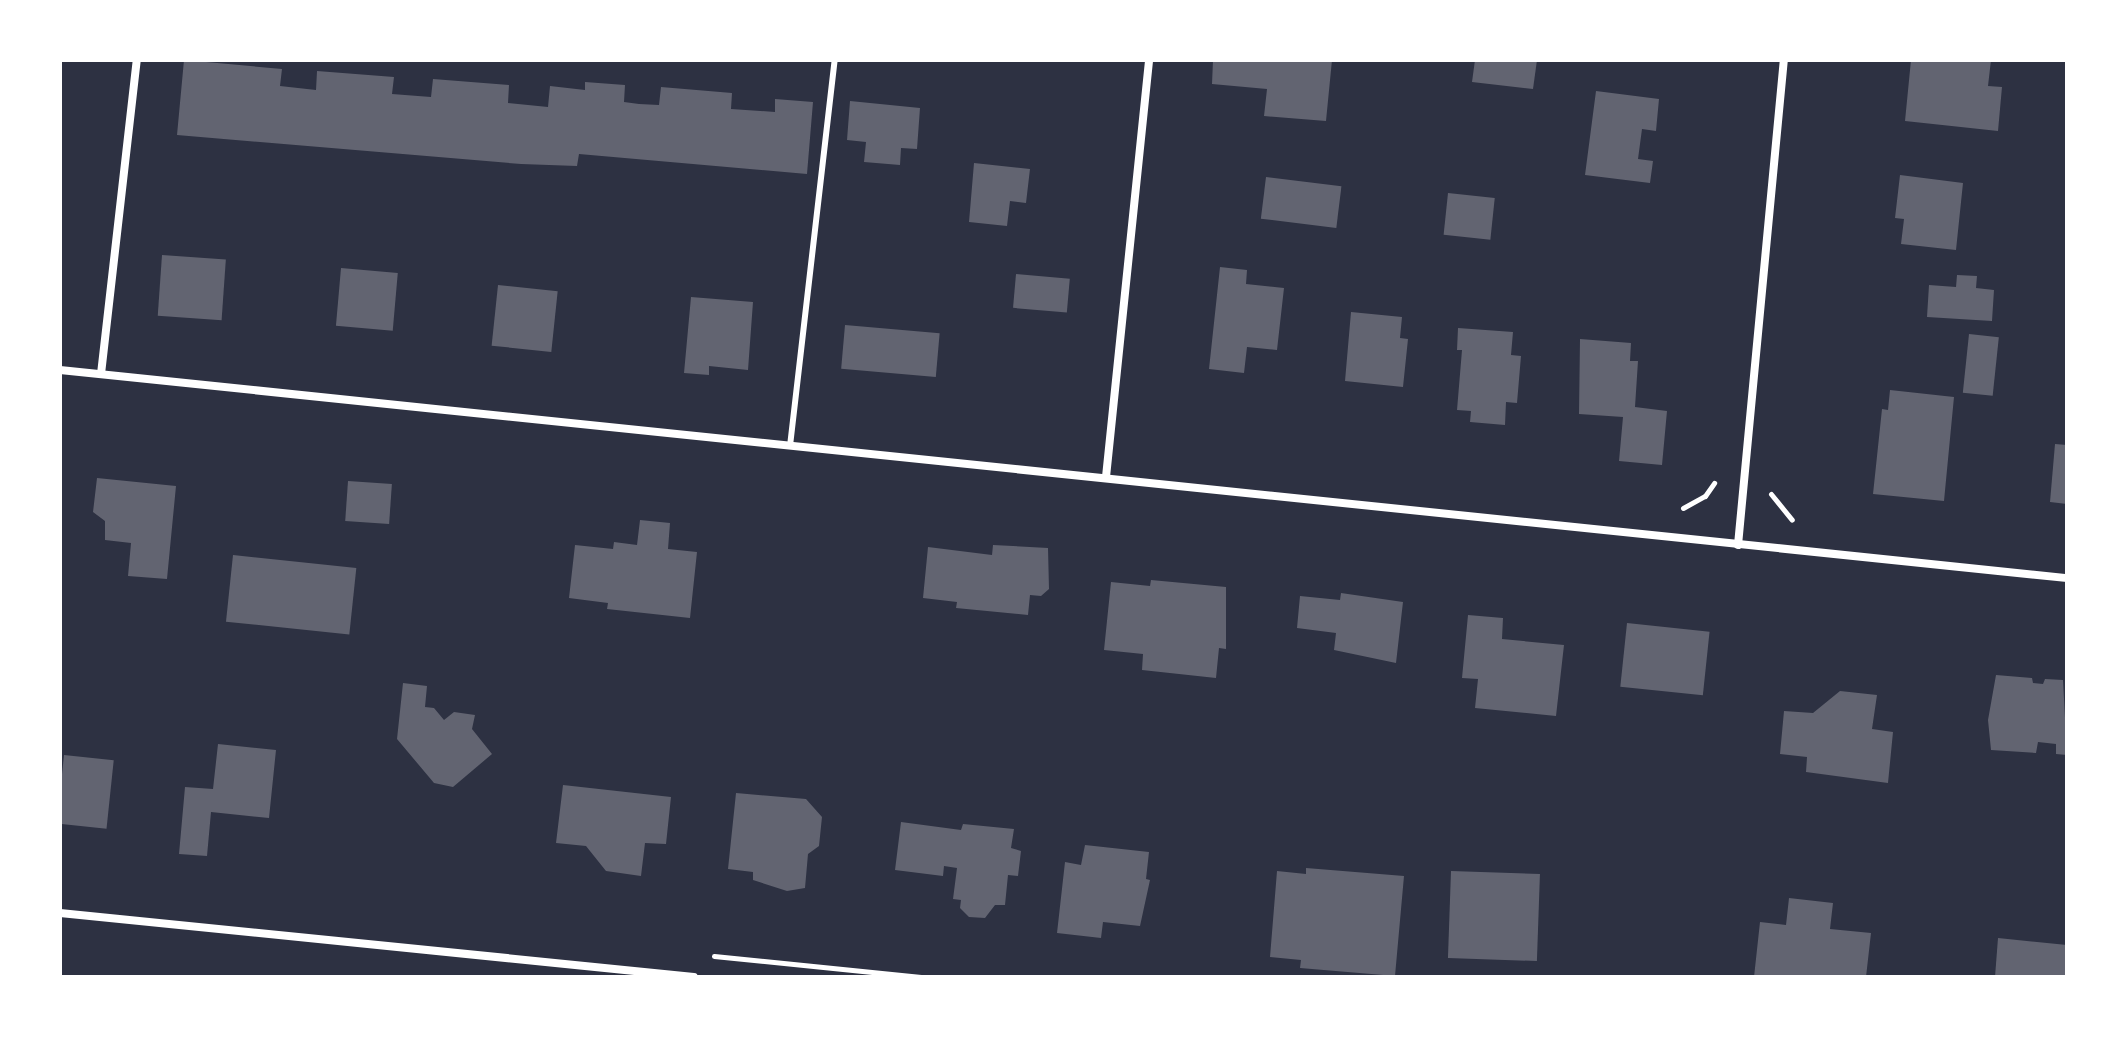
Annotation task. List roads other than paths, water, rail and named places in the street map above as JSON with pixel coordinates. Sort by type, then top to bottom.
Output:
[{"type":"street","points":[[101,374],[137,60]]},
{"type":"street","points":[[1106,477],[1149,60]]},
{"type":"street","points":[[1738,545],[1784,60]]},
{"type":"street","points":[[60,370],[2067,578]]},
{"type":"street","points":[[60,913],[694,977]]},
{"type":"lane","points":[[790,446],[835,60]]}]
